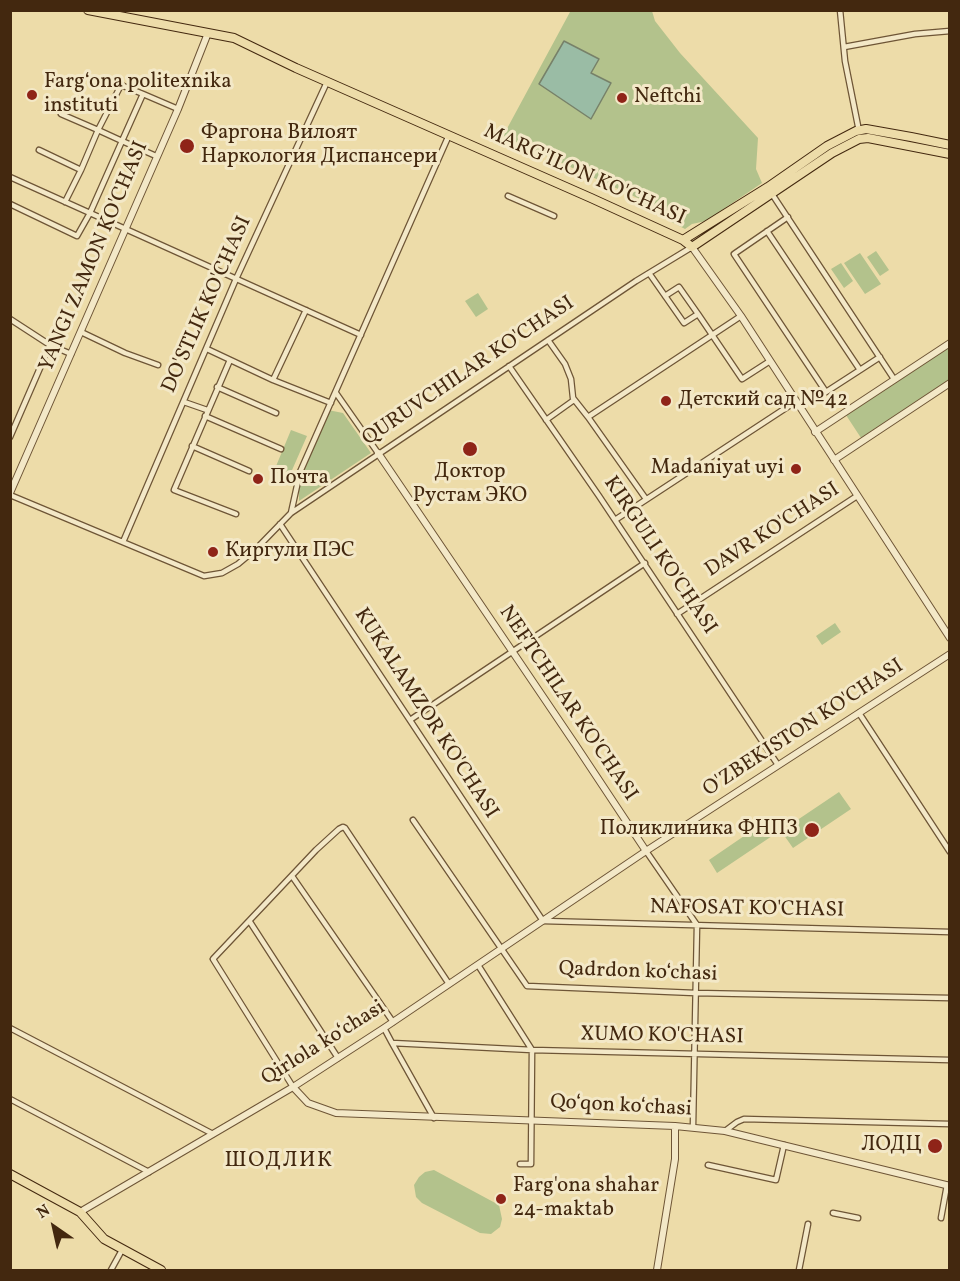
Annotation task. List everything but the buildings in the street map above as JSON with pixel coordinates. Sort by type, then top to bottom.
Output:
[{"type":"main road","name":"MARG'ILON KO'CHASI","points":[[88,10],[234,38],[327,82],[683,240],[692,247]]},
{"type":"main road","points":[[683,240],[768,187],[827,146],[859,131],[866,129],[911,136],[950,146]]},
{"type":"main road","name":"QURUVCHILAR KO'CHASI","points":[[692,247],[835,151],[859,139],[868,138],[900,143],[950,154]]},
{"type":"main road","points":[[10,1174],[80,1212],[104,1239],[161,1270]]},
{"type":"street","points":[[840,10],[859,131]]},
{"type":"street","points":[[844,47],[915,34],[950,32]]},
{"type":"street","name":"YANGI ZAMON KO'CHASI","points":[[10,494],[208,33]]},
{"type":"street","name":"DO'STLIK KO'CHASI","points":[[123,542],[236,279],[327,82]]},
{"type":"street","points":[[65,202],[121,85],[177,109]]},
{"type":"street","points":[[10,204],[77,236],[90,213],[143,94]]},
{"type":"street","points":[[61,114],[156,156]]},
{"type":"street","points":[[291,513],[300,472],[449,135]]},
{"type":"street","points":[[39,150],[81,170]]},
{"type":"street","points":[[10,177],[361,335]]},
{"type":"street","points":[[772,194],[894,379]]},
{"type":"street","points":[[508,196],[554,216]]},
{"type":"street","points":[[788,217],[734,254],[826,392],[880,357]]},
{"type":"street","points":[[767,231],[860,370]]},
{"type":"street","name":"QURUVCHILAR KO'CHASI","points":[[10,494],[204,576],[222,573],[238,564],[256,549],[291,513],[548,340],[692,247]]},
{"type":"street","name":"MARG'ILON KO'CHASI","points":[[692,247],[741,316],[950,638]]},
{"type":"street","points":[[650,273],[684,323],[698,315]]},
{"type":"street","points":[[665,296],[679,286],[742,380],[770,362]]},
{"type":"street","points":[[273,380],[306,310]]},
{"type":"street","points":[[588,417],[741,316]]},
{"type":"street","points":[[10,319],[50,345],[71,354]]},
{"type":"street","points":[[81,332],[125,353],[158,365]]},
{"type":"street","points":[[548,340],[565,364],[571,379],[574,399],[646,499]]},
{"type":"street","points":[[815,432],[950,342]]},
{"type":"street","points":[[10,437],[50,345]]},
{"type":"street","points":[[207,348],[273,380],[331,404]]},
{"type":"street","points":[[230,360],[174,490],[236,514]]},
{"type":"street","name":"KIRGULI KO'CHASI","points":[[509,366],[645,563],[778,765]]},
{"type":"street","points":[[834,460],[950,383]]},
{"type":"street","points":[[218,387],[276,413]]},
{"type":"street","points":[[336,393],[378,453]]},
{"type":"street","points":[[546,420],[574,399]]},
{"type":"street","points":[[184,402],[207,410]]},
{"type":"street","points":[[615,520],[795,402]]},
{"type":"street","points":[[205,416],[281,449]]},
{"type":"street","points":[[192,446],[249,471]]},
{"type":"street","name":"NEFTCHILAR KO'CHASI","points":[[378,453],[697,925]]},
{"type":"street","name":"DAVR KO'CHASI","points":[[677,614],[857,496]]},
{"type":"street","name":"KUKALAMZOR KO'CHASI","points":[[280,524],[543,921]]},
{"type":"street","points":[[410,720],[645,563]]},
{"type":"street","name":"O'ZBEKISTON KO'CHASI","points":[[646,851],[950,654]]},
{"type":"street","points":[[859,713],[950,852]]},
{"type":"street","name":"Qadrdon koʻchasi","points":[[413,820],[527,986],[695,993],[950,998]]},
{"type":"street","points":[[293,1087],[213,959],[316,850],[339,829],[345,828],[449,984]]},
{"type":"street","name":"Qirlola koʻchasi","points":[[80,1212],[293,1087],[646,851]]},
{"type":"street","points":[[292,876],[393,1022]]},
{"type":"street","name":"NAFOSAT KO'CHASI","points":[[543,921],[950,932]]},
{"type":"street","points":[[250,922],[338,1058]]},
{"type":"street","points":[[693,1126],[697,925]]},
{"type":"street","points":[[478,965],[532,1050],[531,1164],[520,1164]]},
{"type":"street","points":[[10,1028],[213,1134]]},
{"type":"street","points":[[384,1028],[434,1118]]},
{"type":"street","name":"XUMO KO'CHASI","points":[[392,1043],[532,1050],[950,1060]]},
{"type":"street","name":"Qoʻqon koʻchasi","points":[[293,1087],[308,1103],[336,1113],[693,1126],[725,1131],[949,1186]]},
{"type":"street","points":[[10,1099],[149,1172]]},
{"type":"street","points":[[725,1131],[744,1119],[950,1124]]},
{"type":"street","points":[[657,1270],[675,1159],[675,1125]]},
{"type":"street","points":[[708,1165],[776,1180],[784,1146]]},
{"type":"street","points":[[941,1218],[949,1186]]},
{"type":"street","points":[[833,1213],[858,1218]]},
{"type":"street","points":[[799,1270],[808,1224]]},
{"type":"street","points":[[111,1270],[122,1250]]},
{"type":"shaded area","name":"Neftchi","points":[[566,11],[652,11],[655,21],[680,53],[758,138],[756,169],[762,183],[706,221],[692,224],[685,229],[653,214],[642,200],[503,136],[570,12]]},
{"type":"shaded area","points":[[564,41],[599,59],[591,73],[611,83],[591,119],[539,84]]},
{"type":"shaded area","points":[[876,251],[889,270],[880,276],[867,257]]},
{"type":"shaded area","points":[[860,253],[881,284],[865,294],[844,263]]},
{"type":"shaded area","points":[[841,263],[853,281],[844,288],[831,269]]},
{"type":"shaded area","points":[[478,293],[488,309],[476,317],[465,301]]},
{"type":"shaded area","points":[[949,343],[949,383],[863,441],[844,412]]},
{"type":"shaded area","points":[[328,410],[343,413],[371,453],[299,501],[299,473]]},
{"type":"shaded area","points":[[291,430],[307,436],[289,477],[274,471]]},
{"type":"shaded area","points":[[835,623],[841,632],[822,645],[816,636]]},
{"type":"shaded area","points":[[839,792],[851,809],[793,848],[781,831]]},
{"type":"shaded area","points":[[766,821],[775,834],[717,873],[709,860]]},
{"type":"shaded area","points":[[434,1170],[499,1205],[502,1219],[500,1227],[491,1234],[480,1233],[422,1203],[416,1197],[414,1185],[425,1172]]},
{"type":"place","name":"Fargʻona politexnika instituti","points":[[32,95]]},
{"type":"place","name":"Neftchi","points":[[622,98]]},
{"type":"place","name":"Фаргона Вилоят Наркология Диспансери","points":[[187,146]]},
{"type":"place","name":"Детский сад №42","points":[[666,401]]},
{"type":"place","name":"Доктор Рустам ЭКО","points":[[470,449]]},
{"type":"place","name":"Madaniyat uyi","points":[[796,469]]},
{"type":"place","name":"Почта","points":[[258,479]]},
{"type":"place","name":"Киргули ПЭС","points":[[213,552]]},
{"type":"place","name":"Поликлиника ФНПЗ","points":[[812,830]]},
{"type":"place","name":"ЛОДЦ","points":[[935,1146]]},
{"type":"place","name":"Farg'ona shahar 24-maktab","points":[[501,1199]]},
{"type":"district","name":"ШОДЛИК","points":[[279,1162]]}]
